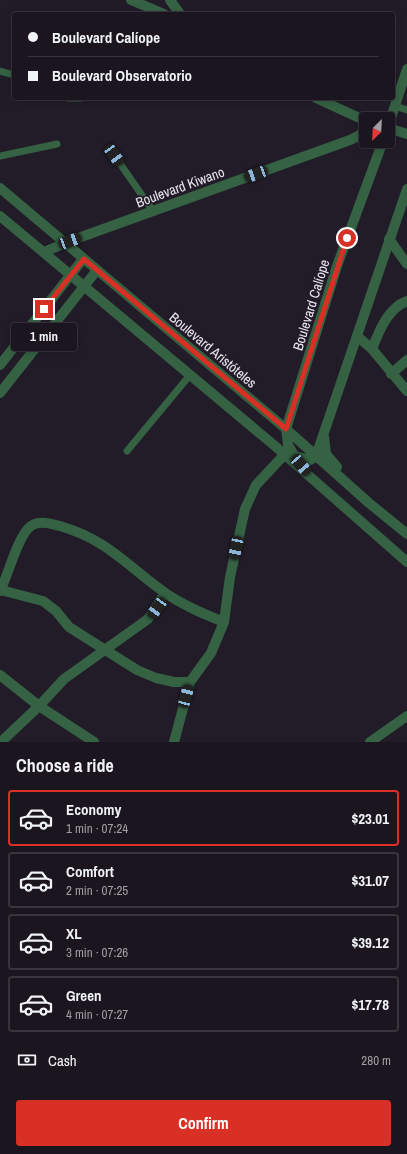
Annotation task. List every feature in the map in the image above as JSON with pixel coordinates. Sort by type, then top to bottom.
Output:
[{"type":"street","points":[[131,0],[159,12]]},
{"type":"street","points":[[170,0],[179,12]]},
{"type":"street","points":[[393,112],[407,69]]},
{"type":"street","points":[[320,100],[359,118]]},
{"type":"street","points":[[395,130],[407,134]]},
{"type":"street","name":"Boulevard Kiwano","points":[[44,252],[359,136]]},
{"type":"street","name":"Boulevard Calíope","points":[[289,455],[286,429],[337,266],[380,148]]},
{"type":"street","name":"Boulevard Aristóteles","points":[[0,188],[286,429],[368,503],[407,534]]},
{"type":"street","points":[[289,455],[310,460],[316,456],[407,189]]},
{"type":"street","points":[[0,216],[190,375],[289,455],[407,562]]},
{"type":"street","points":[[389,239],[407,264]]},
{"type":"street","points":[[0,365],[84,259]]},
{"type":"street","points":[[0,393],[97,270]]},
{"type":"street","points":[[372,349],[380,327],[401,303],[407,301]]},
{"type":"street","points":[[357,336],[372,349],[391,374],[407,391]]},
{"type":"street","points":[[391,374],[407,360]]},
{"type":"street","points":[[324,434],[326,454],[333,464],[368,495],[368,503]]},
{"type":"street","points":[[174,742],[190,682],[211,653],[224,622],[230,577],[245,509],[256,485],[289,455]]},
{"type":"street","points":[[190,682],[174,682],[156,678],[137,670],[69,626],[56,611],[43,601],[0,590],[21,540],[30,527],[39,523],[49,523],[75,531],[96,540],[113,550],[165,592],[189,606],[224,622]]},
{"type":"street","points":[[1,742],[39,706],[64,679],[148,619],[165,592]]},
{"type":"street","points":[[0,675],[39,706],[94,742]]},
{"type":"street","points":[[370,742],[381,739],[407,716]]},
{"type":"lane","points":[[0,71],[12,74]]},
{"type":"lane","points":[[395,106],[407,110]]},
{"type":"lane","points":[[0,156],[57,144]]},
{"type":"lane","points":[[114,155],[153,211]]},
{"type":"lane","points":[[127,450],[190,375]]},
{"type":"route","points":[[44,309],[84,259],[286,429],[347,238]]}]
